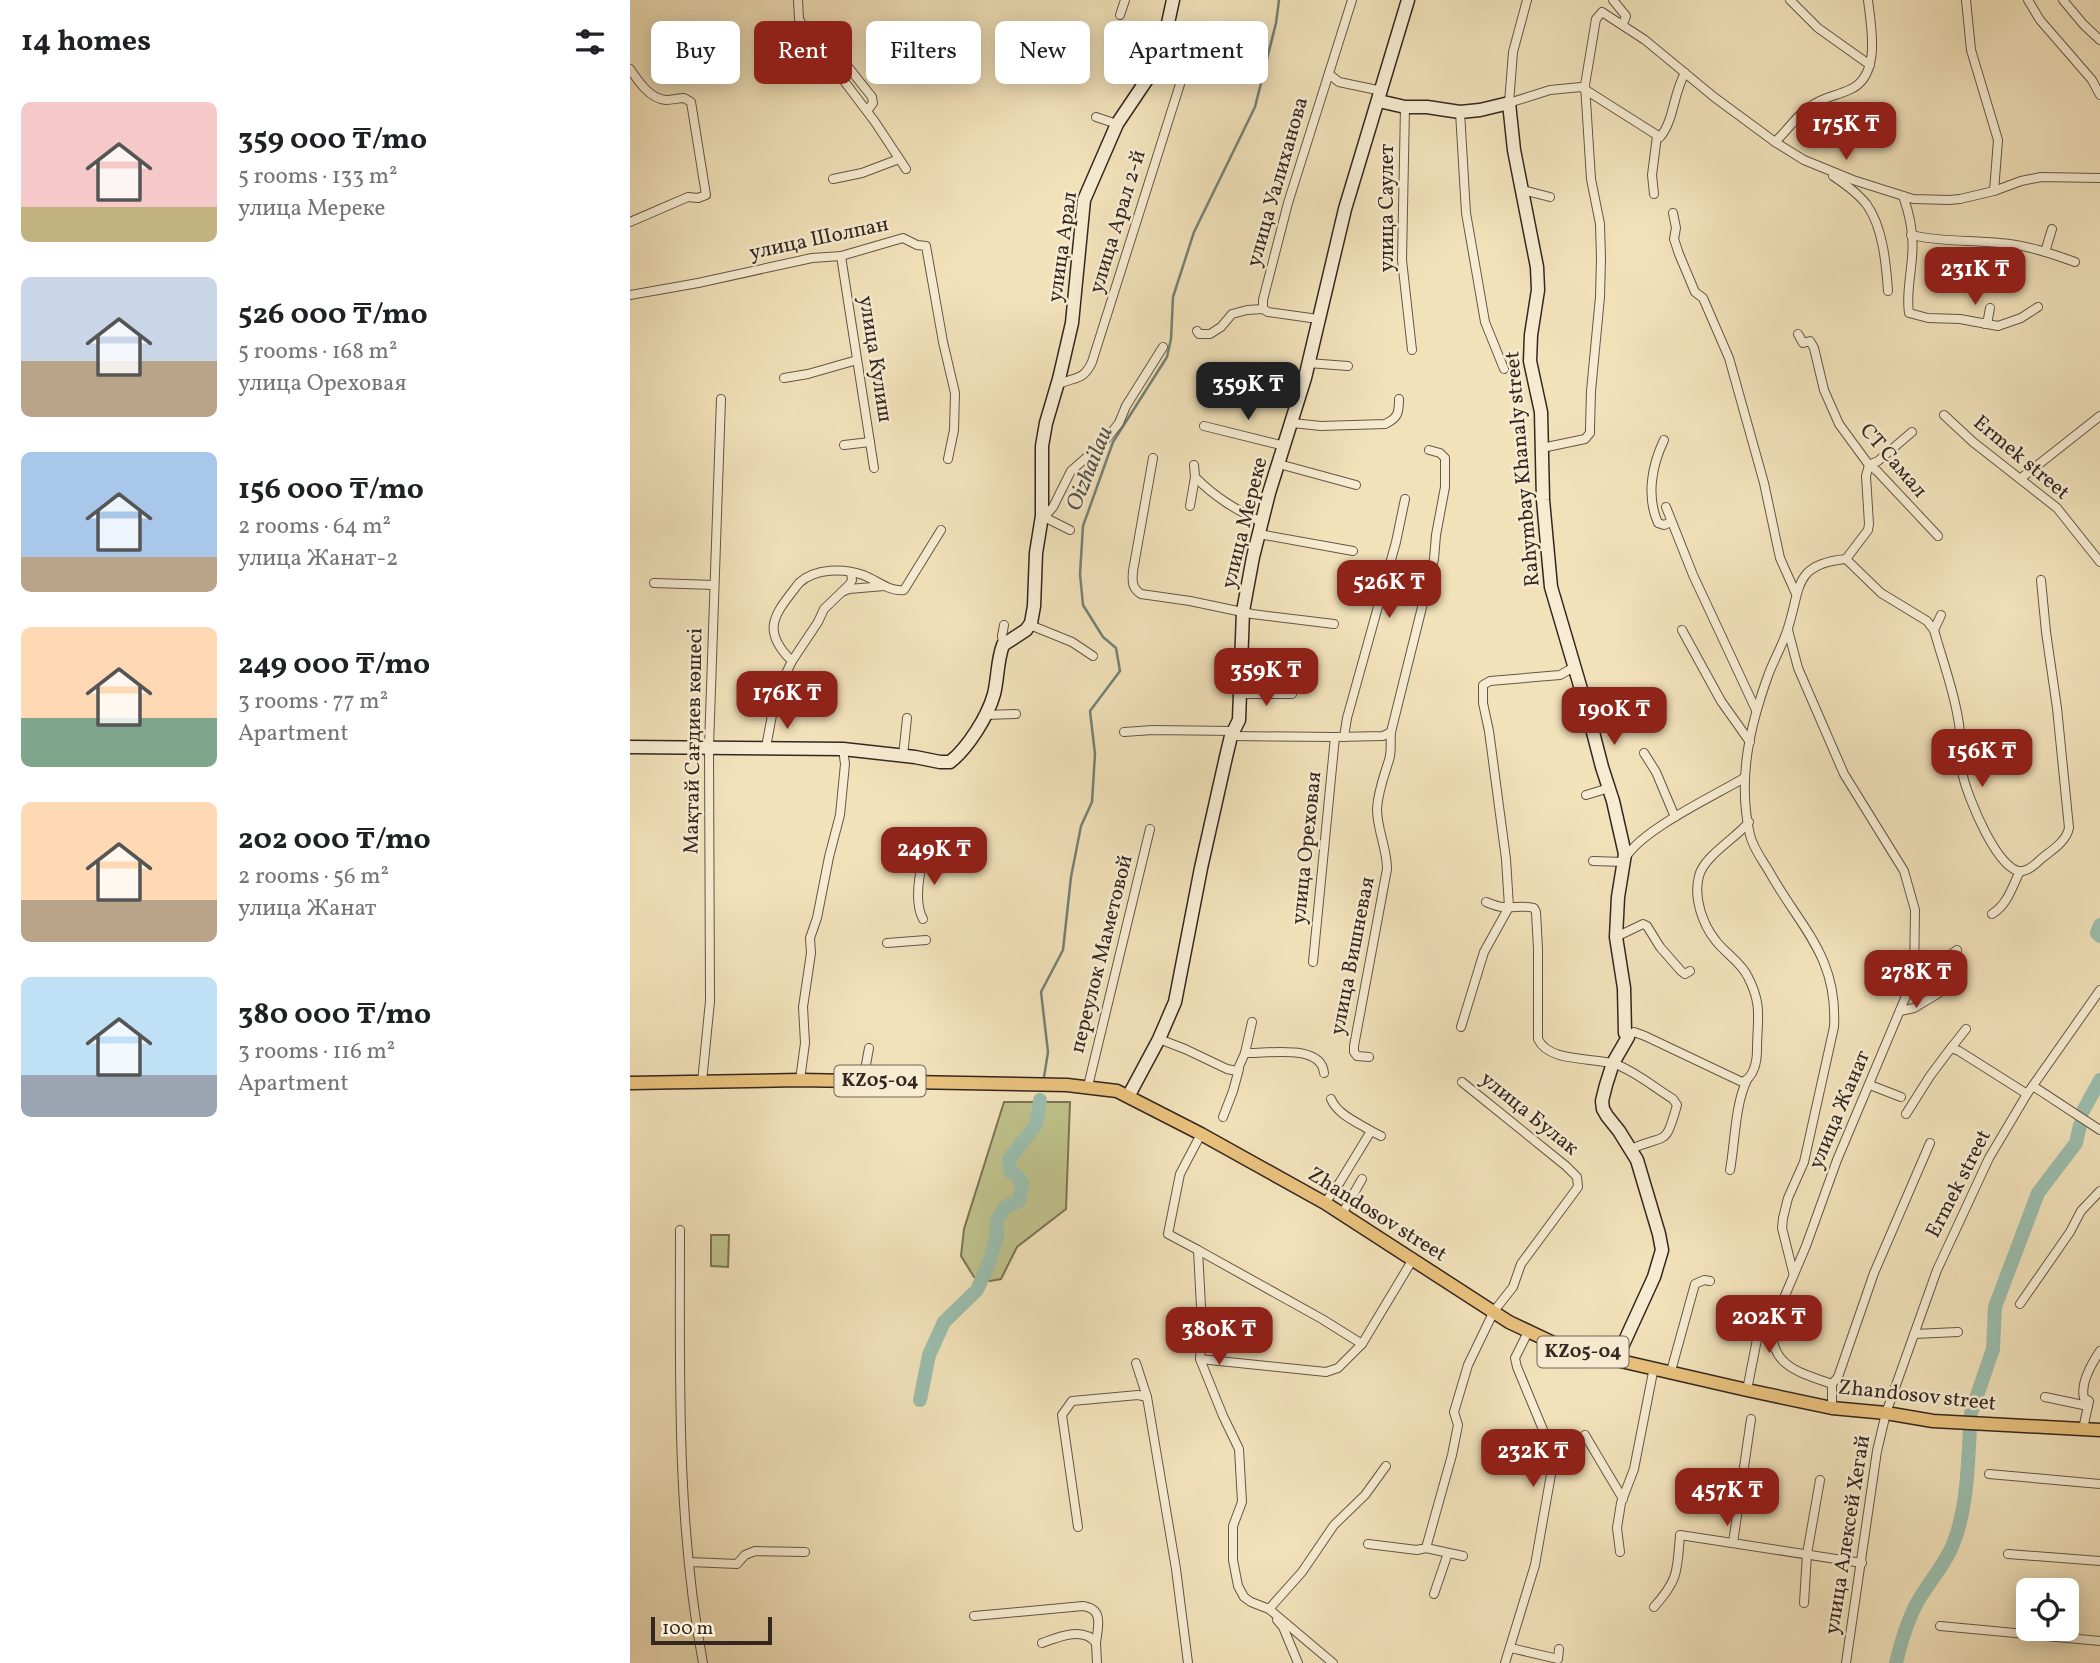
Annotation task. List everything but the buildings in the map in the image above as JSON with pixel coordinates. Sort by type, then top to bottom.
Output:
[{"type":"main road","name":"Zhandosov street","points":[[630,1083],[863,1081],[1088,1086],[1117,1091],[1129,1095],[1325,1203],[1528,1332],[1564,1348],[1832,1408],[1933,1421],[2100,1430]]},
{"type":"street","points":[[798,0],[800,21]]},
{"type":"street","points":[[1120,15],[1125,0]]},
{"type":"street","name":"улица Арал","points":[[1168,21],[1173,0]]},
{"type":"street","name":"улица Уалиханова","points":[[1263,304],[1288,203],[1352,0]]},
{"type":"street","name":"улица Мереке","points":[[1129,1095],[1175,1002],[1201,868],[1232,733],[1239,720],[1243,611],[1253,556],[1308,363],[1345,209],[1408,0]]},
{"type":"street","name":"Rahymbay Khanaly street","points":[[1527,0],[1513,52],[1509,103],[1514,150],[1537,267],[1538,290],[1530,361],[1541,412],[1543,500],[1551,587],[1618,818],[1625,861],[1618,897],[1616,937],[1624,988],[1625,1033],[1628,1037]]},
{"type":"street","points":[[1613,0],[1626,16],[1623,24]]},
{"type":"street","points":[[1790,0],[1818,28],[1870,65]]},
{"type":"street","points":[[1775,142],[1805,110],[1854,87],[1865,75],[1870,65],[1872,43],[1868,0]]},
{"type":"street","points":[[1966,0],[1971,50],[1998,139],[1994,191]]},
{"type":"street","points":[[2028,0],[2040,20],[2092,79],[2100,95]]},
{"type":"street","points":[[2063,0],[2100,40]]},
{"type":"street","points":[[1542,448],[1585,439],[1590,433],[1601,258],[1600,224],[1591,179],[1586,90],[1596,19],[1602,12],[1623,24],[1775,142],[1804,160],[1903,196],[1960,199],[2041,177],[2100,178]]},
{"type":"street","points":[[630,69],[653,95],[661,100],[684,97],[691,102],[706,195],[703,198],[688,197],[630,222]]},
{"type":"street","points":[[852,72],[872,97],[873,103],[867,111]]},
{"type":"street","points":[[1329,75],[1339,82],[1405,107],[1460,112],[1509,103],[1550,90],[1581,88],[1660,137],[1670,121],[1678,88],[1685,74]]},
{"type":"street","points":[[847,84],[905,169]]},
{"type":"street","name":"улица Арал","points":[[1030,625],[1042,516],[1042,446],[1072,323],[1084,200],[1117,124],[1144,84]]},
{"type":"street","name":"улица Арал 2-й","points":[[1057,384],[1081,377],[1092,362],[1180,84]]},
{"type":"street","name":"улица Саулет","points":[[1405,107],[1402,260],[1412,350]]},
{"type":"street","points":[[1805,110],[1822,116]]},
{"type":"street","points":[[1460,112],[1466,213],[1483,312],[1504,369]]},
{"type":"street","points":[[1096,117],[1117,124]]},
{"type":"street","points":[[1654,194],[1652,175],[1657,136]]},
{"type":"street","points":[[833,179],[862,173],[899,159]]},
{"type":"street","points":[[1823,169],[1860,197],[1871,211],[1879,231],[1888,290]]},
{"type":"street","points":[[1523,190],[1550,197]]},
{"type":"street","points":[[1903,196],[1912,235],[1909,313],[1928,318],[1960,319],[1998,326],[2038,307]]},
{"type":"street","points":[[1907,207],[1913,198]]},
{"type":"street","points":[[1673,214],[1676,228],[1674,239],[1679,254],[1695,292],[1703,298],[1729,358],[1764,483],[1780,558],[1796,594]]},
{"type":"street","points":[[2045,252],[2052,229]]},
{"type":"street","points":[[1912,235],[1935,240],[1961,239],[2003,243],[2075,262]]},
{"type":"street","name":"улица Шолпан","points":[[630,295],[698,284],[812,258],[841,256],[903,238],[926,246],[955,393],[954,430],[948,459]]},
{"type":"street","name":"улица Кулиш","points":[[841,256],[874,467]]},
{"type":"street","points":[[1197,331],[1199,334],[1210,334],[1221,327],[1232,314],[1263,304],[1268,312],[1318,319]]},
{"type":"street","points":[[1985,324],[1990,308]]},
{"type":"street","name":"СТ Самал","points":[[1798,334],[1803,343],[1810,341],[1814,348],[1820,376],[1834,414],[1859,453],[1938,536]]},
{"type":"street","points":[[1042,516],[1053,508],[1071,471],[1104,442],[1119,423],[1126,406],[1163,347]]},
{"type":"street","points":[[784,377],[808,374],[857,360]]},
{"type":"street","points":[[1308,363],[1348,366]]},
{"type":"street","name":"Мақтай Сағдиев көшесі","points":[[702,1082],[710,988],[709,746],[721,399]]},
{"type":"street","points":[[1292,423],[1321,426],[1385,424],[1395,419],[1398,414],[1399,399]]},
{"type":"street","name":"Ermek street","points":[[1944,415],[1973,442],[2057,508],[2100,562]]},
{"type":"street","points":[[2020,479],[2100,416]]},
{"type":"street","points":[[1204,426],[1285,446]]},
{"type":"street","points":[[1793,1272],[1782,1228],[1783,1218],[1788,1198],[1804,1161],[1833,1027],[1835,1004],[1821,956],[1751,836],[1744,778],[1746,752],[1770,669],[1788,630],[1799,584],[1809,570],[1825,563],[1846,559],[1868,530],[1866,476],[1870,465],[1913,432]]},
{"type":"street","points":[[1664,440],[1653,470],[1653,512],[1658,523],[1664,525],[1671,522]]},
{"type":"street","points":[[844,445],[870,442]]},
{"type":"street","name":"улица Вишневая","points":[[1369,1057],[1357,1056],[1354,1046],[1387,869],[1377,809],[1380,784],[1390,758],[1391,732],[1434,559],[1444,487],[1445,458],[1440,453],[1429,450]]},
{"type":"street","points":[[1153,458],[1133,571],[1133,587],[1141,594],[1252,614],[1334,624]]},
{"type":"street","points":[[1279,464],[1356,485]]},
{"type":"street","points":[[1190,506],[1195,477],[1194,465]]},
{"type":"street","points":[[1195,477],[1260,528],[1353,551]]},
{"type":"street","points":[[1192,496],[1195,489],[1201,488],[1212,493]]},
{"type":"street","name":"улица Ореховая","points":[[1313,962],[1340,737],[1396,542],[1405,499]]},
{"type":"street","points":[[1666,508],[1702,596],[1756,710]]},
{"type":"street","points":[[1042,516],[1070,530]]},
{"type":"street","points":[[792,661],[781,649],[772,632],[785,601],[804,578],[827,571],[850,572],[864,575],[884,586],[904,590],[941,530]]},
{"type":"street","points":[[1846,559],[1881,593],[1927,621],[1934,630],[1958,716],[1961,764],[1968,794],[1995,850],[2008,865],[2020,871],[2038,862],[2056,847],[2067,836],[2068,828],[2041,580]]},
{"type":"street","points":[[844,592],[852,580],[850,572]]},
{"type":"street","points":[[654,583],[714,585]]},
{"type":"street","points":[[766,747],[776,694],[792,661],[824,609],[835,597],[849,589],[884,586]]},
{"type":"street","points":[[1934,630],[1941,615]]},
{"type":"street","points":[[630,747],[843,749],[950,762],[967,745],[985,715],[993,694],[1003,645],[1004,625]]},
{"type":"street","points":[[1003,645],[1030,625],[1072,642],[1093,656]]},
{"type":"street","points":[[1682,630],[1721,701],[1749,742]]},
{"type":"street","name":"улица Жанат","points":[[1788,630],[1798,667],[1844,774],[1904,871],[1915,910],[1913,983],[1837,1160],[1773,1324],[1774,1346],[1790,1368],[1832,1384]]},
{"type":"street","points":[[1461,1027],[1484,952],[1509,907],[1506,859],[1483,703],[1483,685],[1490,681],[1560,675],[1574,667]]},
{"type":"street","points":[[1241,694],[1292,694]]},
{"type":"street","points":[[985,715],[1016,714]]},
{"type":"street","points":[[903,756],[907,718]]},
{"type":"street","points":[[1124,732],[1153,730],[1294,738],[1384,736],[1391,732]]},
{"type":"street","points":[[800,1080],[804,1043],[803,1007],[811,953],[810,938],[840,815],[845,764],[843,749]]},
{"type":"street","points":[[1644,753],[1656,772],[1675,817]]},
{"type":"street","points":[[1593,861],[1625,861],[1633,848],[1675,817],[1744,778]]},
{"type":"street","points":[[1586,795],[1609,788]]},
{"type":"street","points":[[1730,1170],[1744,1083],[1757,1056],[1760,1016],[1758,1003],[1745,971],[1709,930],[1702,918],[1697,893],[1701,869],[1749,822]]},
{"type":"street","name":"переулок Маметовой","points":[[1088,1086],[1150,830]]},
{"type":"street","points":[[923,859],[919,887],[920,913],[923,919]]},
{"type":"street","points":[[1992,914],[2006,902],[2020,871]]},
{"type":"street","points":[[1486,902],[1503,908],[1530,907],[1536,912],[1538,1039],[1541,1046],[1550,1053],[1614,1063],[1673,1099],[1678,1105],[1666,1136],[1632,1149]]},
{"type":"street","points":[[1616,937],[1643,924],[1681,971],[1685,974],[1690,971]]},
{"type":"street","points":[[887,943],[926,940]]},
{"type":"street","points":[[1913,983],[1957,950]]},
{"type":"street","name":"Ermek street","points":[[1886,1413],[1937,1270],[1989,1158],[2027,1094],[2100,990]]},
{"type":"street","points":[[1899,1011],[1914,1008],[1939,993]]},
{"type":"street","points":[[1223,1117],[1236,1072],[1245,1053],[1252,1022]]},
{"type":"street","points":[[1906,1114],[1930,1076],[1966,1029]]},
{"type":"street","points":[[1616,1360],[1654,1277],[1662,1250],[1637,1160],[1604,1109],[1604,1093],[1614,1063],[1628,1037],[1634,1032],[1744,1083]]},
{"type":"street","points":[[1159,1039],[1236,1072]]},
{"type":"street","points":[[863,1081],[869,1048]]},
{"type":"street","points":[[1951,1048],[2027,1094]]},
{"type":"street","points":[[1245,1053],[1302,1052],[1318,1059],[1324,1073]]},
{"type":"street","name":"улица Булак","points":[[1462,1082],[1577,1177],[1578,1187],[1575,1192],[1527,1254],[1517,1271],[1513,1287],[1494,1311]]},
{"type":"street","points":[[1870,1085],[1901,1097]]},
{"type":"street","points":[[2033,1086],[2100,1130]]},
{"type":"street","points":[[1331,1099],[1340,1112],[1381,1136]]},
{"type":"street","points":[[1325,1203],[1371,1131]]},
{"type":"street","points":[[1201,1134],[1180,1174],[1168,1234],[1362,1344]]},
{"type":"street","points":[[1832,1408],[1832,1384],[1838,1377],[1874,1273],[1930,1143]]},
{"type":"street","points":[[1647,1145],[1659,1147]]},
{"type":"street","points":[[1342,1214],[1362,1179]]},
{"type":"street","points":[[2020,1304],[2070,1233],[2081,1211],[2100,1191]]},
{"type":"street","points":[[680,1230],[680,1432],[697,1631],[704,1663]]},
{"type":"street","points":[[1198,1250],[1202,1326],[1200,1359],[1239,1449],[1242,1502],[1233,1526],[1233,1560],[1238,1586],[1244,1597],[1269,1609],[1333,1663]]},
{"type":"street","points":[[1200,1359],[1326,1372],[1338,1368],[1362,1344],[1413,1258]]},
{"type":"street","points":[[1671,1371],[1696,1284],[1704,1280],[1710,1281]]},
{"type":"street","points":[[1426,1548],[1452,1455],[1458,1425],[1454,1412],[1468,1365],[1494,1311]]},
{"type":"street","points":[[1747,1390],[1762,1314]]},
{"type":"street","points":[[1506,1663],[1535,1565],[1553,1463],[1551,1449],[1515,1358],[1528,1332]]},
{"type":"street","points":[[1914,1334],[1958,1332]]},
{"type":"street","points":[[2083,1429],[2089,1401],[2084,1398],[2082,1391],[2092,1363],[2100,1351]]},
{"type":"street","points":[[1136,1363],[1147,1397],[1176,1569],[1188,1663]]},
{"type":"street","points":[[1620,1552],[1617,1528],[1623,1499],[1634,1469],[1654,1367]]},
{"type":"street","points":[[1078,1528],[1062,1415],[1072,1401],[1138,1395],[1147,1397]]},
{"type":"street","points":[[2045,1397],[2088,1406]]},
{"type":"street","name":"улица Алексей Хегай","points":[[1846,1663],[1877,1451],[1886,1413]]},
{"type":"street","points":[[1733,1543],[1751,1419]]},
{"type":"street","points":[[1585,1435],[1623,1499]]},
{"type":"street","points":[[1269,1609],[1302,1572],[1334,1525],[1365,1494],[1386,1466]]},
{"type":"street","points":[[1989,1474],[2100,1484]]},
{"type":"street","points":[[1804,1603],[1807,1555],[1819,1480]]},
{"type":"street","points":[[1654,1607],[1676,1578],[1680,1535],[1862,1563]]},
{"type":"street","points":[[1368,1544],[1417,1550],[1426,1548],[1463,1556]]},
{"type":"street","points":[[690,1562],[737,1564],[745,1555],[755,1551],[805,1552]]},
{"type":"street","points":[[1434,1594],[1447,1553]]},
{"type":"street","points":[[2008,1555],[2100,1561]]},
{"type":"street","points":[[974,1616],[1090,1607],[1098,1616],[1097,1663]]},
{"type":"street","points":[[1269,1609],[1283,1627],[1298,1663]]},
{"type":"street","points":[[1940,1626],[2100,1641]]},
{"type":"street","points":[[1042,1643],[1061,1635],[1077,1634],[1089,1636],[1096,1643]]},
{"type":"street","points":[[1511,1648],[1554,1661],[1558,1659],[1559,1649]]},
{"type":"green space","points":[[1004,1102],[1070,1102],[1066,1209],[1017,1247],[1001,1279],[990,1281],[974,1277],[961,1256],[964,1229]]},
{"type":"green space","points":[[711,1235],[729,1235],[728,1267],[711,1266]]},
{"type":"waterway","name":"Oizhailau","points":[[1044,1077],[1048,1052],[1041,992],[1063,950],[1071,877],[1081,826],[1092,802],[1095,754],[1090,711],[1120,671],[1116,648],[1103,637],[1083,605],[1080,574],[1083,526],[1113,442],[1167,357],[1171,339],[1173,297],[1194,232],[1255,107],[1276,23],[1279,0]]},
{"type":"waterway","points":[[2100,925],[2097,933],[2100,936]]},
{"type":"waterway","points":[[2083,1111],[2100,1080]]},
{"type":"waterway","points":[[920,1400],[929,1355],[944,1322],[977,1290],[997,1236],[996,1222],[1005,1207],[1019,1201],[1022,1184],[1018,1176],[1010,1171],[1009,1159],[1036,1125],[1040,1100]]},
{"type":"waterway","points":[[1971,1413],[1993,1349],[1995,1307],[2038,1193],[2076,1143],[2080,1125]]},
{"type":"waterway","points":[[1896,1663],[1914,1609],[1956,1537],[1966,1490],[1970,1427]]}]
